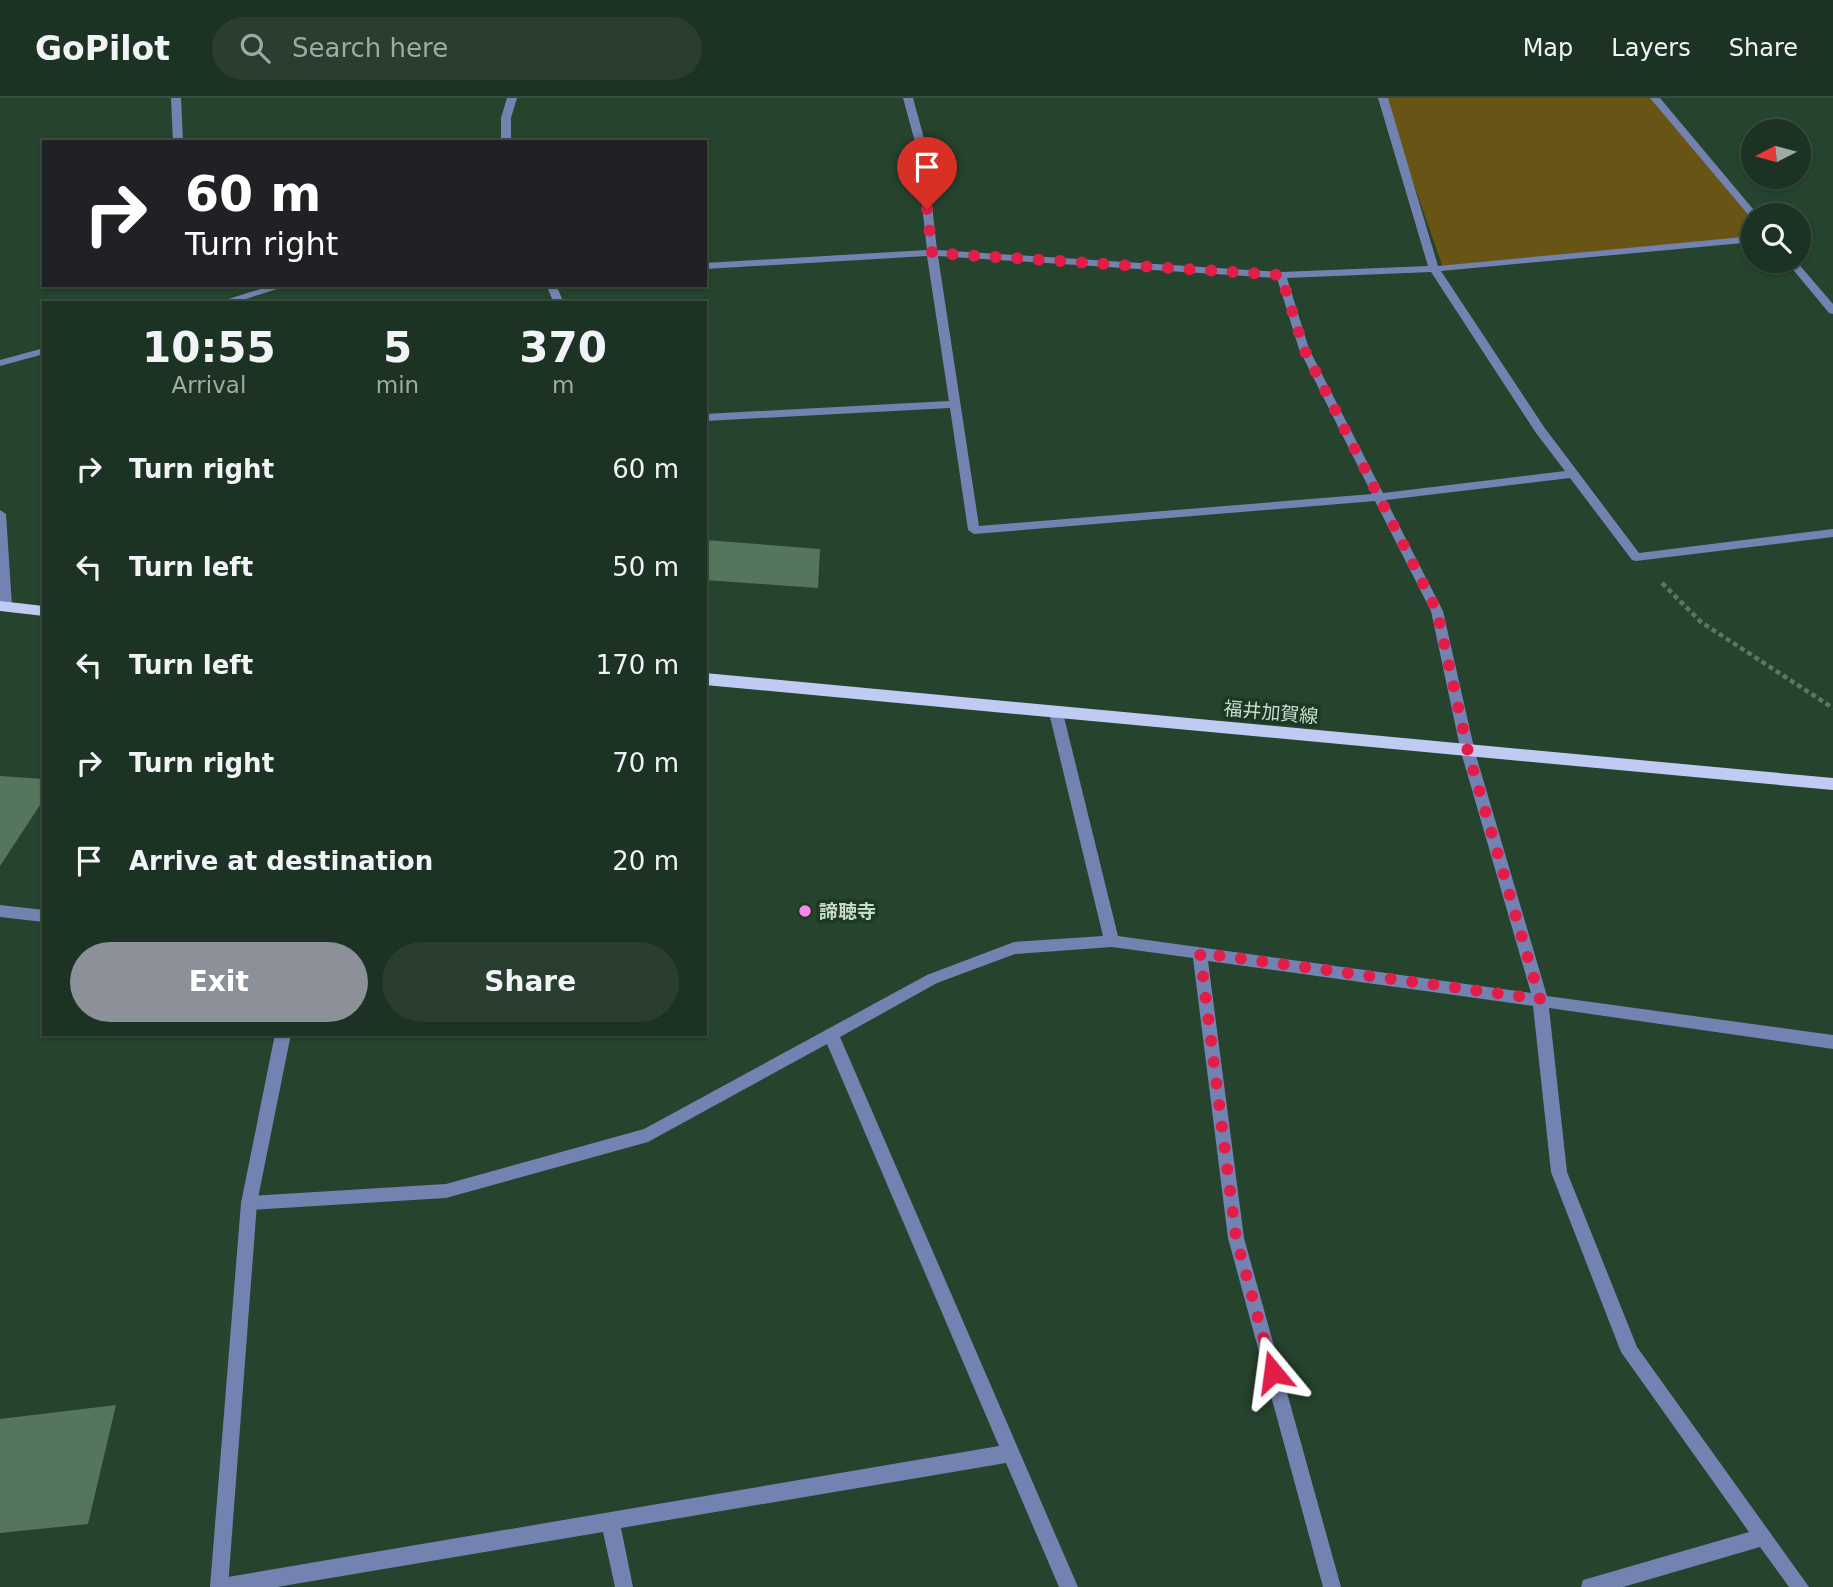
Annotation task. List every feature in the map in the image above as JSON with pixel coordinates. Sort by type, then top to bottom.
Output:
[{"type":"main road","points":[[3,606],[42,611]]},
{"type":"main road","name":"福井加賀線","points":[[707,679],[1833,784]]},
{"type":"street","points":[[176,98],[178,140]]},
{"type":"street","points":[[506,140],[506,118],[512,98]]},
{"type":"street","points":[[908,98],[920,142],[932,253],[974,530],[1377,497],[1573,474]]},
{"type":"street","points":[[1383,98],[1434,269],[1540,430],[1636,557],[1833,534]]},
{"type":"street","points":[[1655,98],[1743,203]]},
{"type":"street","points":[[707,265],[932,253],[1281,275],[1434,269],[1741,240]]},
{"type":"street","points":[[1801,273],[1833,311]]},
{"type":"street","points":[[1281,275],[1304,349],[1437,611],[1468,752],[1540,999],[1559,1172],[1630,1352],[1800,1587]]},
{"type":"street","points":[[227,301],[277,287]]},
{"type":"street","points":[[0,363],[42,352]]},
{"type":"street","points":[[707,418],[955,404]]},
{"type":"street","points":[[0,514],[3,606]]},
{"type":"street","points":[[1056,713],[1112,941]]},
{"type":"street","points":[[0,911],[42,916]]},
{"type":"street","points":[[249,1203],[446,1191],[648,1135],[932,979],[1014,948],[1112,941],[1833,1042]]},
{"type":"street","points":[[1200,953],[1236,1238],[1332,1587]]},
{"type":"street","points":[[831,1035],[1069,1587]]},
{"type":"street","points":[[284,1036],[249,1203],[220,1587],[1011,1454]]},
{"type":"street","points":[[610,1521],[624,1587]]},
{"type":"street","points":[[1590,1587],[1764,1537]]},
{"type":"path","points":[[1636,557],[1701,622],[1833,708]]},
{"type":"shaded area","points":[[1384,98],[1655,98],[1742,203],[1741,240],[1443,268]]},
{"type":"building","points":[[707,540],[820,549],[818,588],[707,580]]},
{"type":"building","points":[[0,776],[42,779],[42,802],[0,866]]},
{"type":"building","points":[[116,1405],[88,1524],[0,1533],[0,1419]]},
{"type":"place","name":"諦聴寺","points":[[805,911]]},
{"type":"route","points":[[927,209],[932,253],[1281,275],[1304,349],[1437,611],[1468,752],[1540,999],[1200,953],[1236,1238],[1273,1372]]}]
